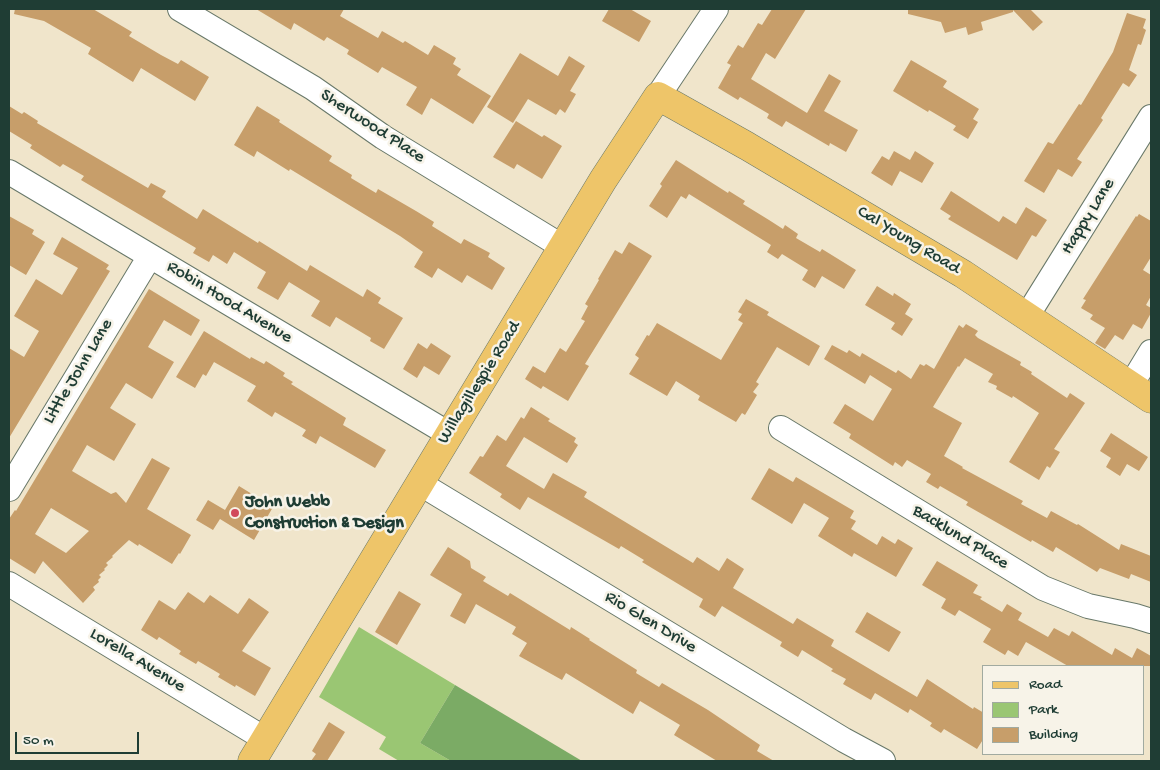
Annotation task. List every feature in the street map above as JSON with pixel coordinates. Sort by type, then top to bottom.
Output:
[{"type":"main road","name":"Willagillespie Road","points":[[259,750],[418,483],[603,180],[658,96]]},
{"type":"main road","name":"Cal Young Road","points":[[658,96],[903,237],[963,274],[1141,392]]},
{"type":"street","name":"Sherwood Place","points":[[180,9],[312,88],[383,137],[563,247]]},
{"type":"street","name":"Willagillespie Road","points":[[658,96],[716,9]]},
{"type":"street","name":"Happy Lane","points":[[1027,316],[1151,117]]},
{"type":"street","name":"Robin Hood Avenue","points":[[9,172],[449,434]]},
{"type":"street","name":"Little John Lane","points":[[9,489],[150,256]]},
{"type":"street","points":[[1141,392],[1151,352]]},
{"type":"street","name":"Backlund Place","points":[[780,428],[1043,588],[1088,606],[1151,621]]},
{"type":"street","name":"Rio Glen Drive","points":[[418,483],[844,740],[883,761]]},
{"type":"street","name":"Lorella Avenue","points":[[9,584],[259,750]]},
{"type":"green space","points":[[359,627],[455,685],[420,743],[451,761],[399,761],[379,749],[386,737],[319,697]]},
{"type":"green space","points":[[455,685],[582,761],[451,761],[420,743]]},
{"type":"building","points":[[15,9],[93,9],[132,32],[129,36],[161,55],[178,64],[181,60],[209,77],[195,101],[141,68],[133,82],[88,54],[91,48],[44,21],[14,14]]},
{"type":"building","points":[[256,9],[344,9],[340,16],[378,38],[382,31],[403,43],[405,41],[428,55],[434,45],[456,58],[453,64],[461,69],[457,75],[491,96],[473,124],[431,98],[422,115],[406,105],[417,87],[382,67],[378,73],[347,54],[349,50],[327,37],[324,41],[294,23],[291,30]]},
{"type":"building","points":[[609,9],[630,9],[651,21],[639,42],[602,21]]},
{"type":"building","points":[[772,9],[806,9],[775,59],[766,53],[751,79],[807,113],[829,74],[841,81],[824,111],[858,130],[846,152],[830,143],[829,146],[786,121],[782,127],[767,118],[769,114],[740,97],[738,100],[718,88],[731,65],[727,63],[738,45],[743,48],[758,23],[762,25]]},
{"type":"building","points":[[908,9],[1030,9],[1043,22],[1033,31],[1013,10],[1013,12],[981,22],[983,30],[968,35],[966,27],[945,33],[941,22],[908,14]]},
{"type":"building","points":[[1127,13],[1146,19],[1143,28],[1146,30],[1141,45],[1138,44],[1129,70],[1137,75],[1129,87],[1123,83],[1101,118],[1103,120],[1077,159],[1082,162],[1072,177],[1058,169],[1044,193],[1024,181],[1048,142],[1053,144],[1079,104],[1081,105],[1113,52]]},
{"type":"building","points":[[520,53],[558,76],[569,56],[585,66],[570,91],[576,94],[565,113],[560,109],[556,115],[528,99],[513,123],[487,107]]},
{"type":"building","points":[[911,60],[947,81],[943,87],[979,109],[973,119],[978,122],[968,139],[953,130],[956,126],[893,91]]},
{"type":"building","points":[[9,106],[22,114],[24,112],[38,121],[37,123],[148,188],[151,183],[166,191],[162,197],[197,219],[203,209],[307,271],[310,265],[363,297],[367,289],[381,298],[378,303],[403,318],[384,349],[370,341],[371,338],[336,317],[330,327],[311,316],[320,301],[289,282],[278,300],[257,288],[266,272],[234,252],[227,264],[213,255],[209,262],[193,253],[196,248],[81,180],[84,176],[63,164],[60,167],[30,148],[32,145],[9,131]]},
{"type":"building","points":[[257,106],[332,156],[329,161],[352,175],[351,178],[376,193],[378,189],[416,211],[434,222],[432,226],[461,244],[464,239],[490,253],[488,257],[505,268],[492,290],[467,275],[462,283],[438,268],[432,278],[414,267],[423,252],[400,236],[290,169],[289,171],[257,151],[254,157],[234,145]]},
{"type":"building","points":[[516,121],[542,137],[544,135],[562,146],[542,179],[517,164],[514,169],[493,157]]},
{"type":"building","points":[[894,151],[910,160],[915,151],[934,163],[922,183],[900,171],[892,186],[871,173],[882,156],[889,160]]},
{"type":"building","points":[[676,160],[728,193],[729,191],[745,201],[743,204],[783,229],[785,225],[798,234],[796,238],[820,252],[822,249],[856,270],[844,289],[822,276],[815,288],[802,280],[808,270],[782,254],[778,259],[767,252],[771,245],[689,194],[686,199],[681,196],[667,218],[649,206],[662,186],[660,184]]},
{"type":"building","points":[[951,191],[999,222],[1003,216],[1016,224],[1026,207],[1047,220],[1036,237],[1032,235],[1017,260],[948,219],[951,216],[940,209]]},
{"type":"building","points":[[1139,214],[1151,221],[1151,257],[1143,270],[1151,275],[1151,296],[1146,305],[1151,308],[1151,313],[1142,329],[1133,324],[1123,340],[1115,335],[1105,349],[1095,343],[1105,328],[1090,319],[1093,315],[1081,308],[1086,300],[1083,299]]},
{"type":"building","points":[[9,216],[34,230],[32,234],[45,242],[26,275],[9,265]]},
{"type":"building","points":[[62,237],[109,265],[106,269],[110,271],[9,438],[9,348],[24,357],[39,331],[14,316],[36,279],[62,295],[78,268],[53,254]]},
{"type":"building","points":[[629,242],[652,256],[585,364],[589,366],[568,401],[543,386],[541,389],[525,379],[533,366],[545,373],[560,348],[566,352],[585,321],[581,319],[588,306],[585,304],[598,279],[615,250],[622,254]]},
{"type":"building","points":[[877,286],[893,296],[894,293],[911,304],[905,314],[913,319],[902,336],[891,329],[895,323],[865,305]]},
{"type":"building","points":[[149,289],[200,320],[191,336],[164,320],[148,347],[174,362],[152,399],[126,383],[110,408],[136,424],[114,461],[87,445],[72,471],[111,494],[116,492],[126,503],[152,458],[170,468],[147,509],[191,535],[172,564],[129,540],[106,563],[108,565],[99,575],[101,577],[98,580],[99,582],[93,587],[95,590],[83,603],[43,561],[35,574],[9,558],[9,519],[16,511]],"holes":[[[51,508],[89,531],[66,553],[35,534]]]},
{"type":"building","points":[[746,299],[769,312],[767,315],[820,346],[809,366],[777,347],[756,382],[759,384],[753,392],[757,395],[745,415],[742,413],[736,422],[698,400],[700,396],[676,381],[667,396],[629,374],[639,358],[635,355],[657,323],[721,360],[743,323],[738,320],[742,314],[738,312]]},
{"type":"building","points":[[966,324],[978,331],[975,335],[978,338],[1021,362],[1020,365],[1032,372],[1031,374],[1067,398],[1070,393],[1085,403],[1054,449],[1060,452],[1050,468],[1047,466],[1039,480],[1009,462],[1039,413],[1013,396],[1012,398],[996,389],[997,386],[988,382],[993,374],[965,358],[933,407],[962,423],[944,456],[962,468],[1023,501],[1021,504],[1047,518],[1051,511],[1078,524],[1119,550],[1121,544],[1151,556],[1151,582],[1131,574],[1129,579],[1100,568],[1097,572],[1056,547],[1053,552],[1032,540],[1031,542],[966,505],[968,502],[940,486],[938,489],[926,482],[931,474],[907,460],[902,467],[895,462],[893,466],[849,438],[851,434],[833,423],[845,404],[873,421],[892,389],[870,375],[865,384],[824,359],[832,345],[847,353],[849,350],[860,357],[862,353],[896,373],[898,370],[911,379],[920,364],[924,366],[926,364],[934,369],[959,325],[963,328]]},
{"type":"building","points":[[204,331],[250,359],[251,357],[264,364],[266,361],[285,373],[283,376],[293,382],[291,384],[346,418],[343,425],[386,450],[375,468],[320,436],[316,444],[302,436],[306,430],[275,412],[272,417],[247,401],[256,386],[214,362],[206,376],[203,374],[195,388],[176,377]]},
{"type":"building","points":[[418,343],[427,349],[431,343],[451,356],[439,375],[424,366],[417,378],[403,369]]},
{"type":"building","points":[[531,407],[550,419],[548,421],[576,438],[574,442],[578,445],[567,463],[524,437],[506,466],[544,489],[553,473],[587,492],[584,497],[693,563],[697,557],[719,571],[727,558],[744,569],[733,588],[793,624],[797,618],[834,640],[831,646],[917,697],[927,679],[973,709],[974,707],[982,712],[982,741],[977,749],[944,729],[941,733],[930,726],[932,723],[910,709],[908,713],[875,693],[871,700],[843,684],[846,679],[831,671],[833,669],[802,650],[798,657],[780,646],[782,642],[722,606],[715,617],[699,607],[703,599],[642,562],[644,560],[621,546],[619,549],[528,497],[520,510],[500,497],[502,494],[469,473],[480,456],[483,457],[497,435],[506,441],[521,417],[524,419]]},
{"type":"building","points":[[1111,433],[1148,457],[1139,471],[1127,464],[1120,476],[1106,467],[1111,458],[1100,451]]},
{"type":"building","points":[[769,468],[793,482],[796,477],[854,511],[850,518],[856,521],[851,529],[877,545],[882,536],[895,544],[898,539],[913,548],[896,577],[854,553],[852,557],[818,536],[829,518],[804,503],[792,524],[751,499]]},
{"type":"building","name":"John Webb Construction & Design","points":[[239,486],[273,507],[254,540],[220,519],[213,530],[196,520],[208,500],[225,510]]},
{"type":"building","points":[[448,547],[470,561],[471,568],[486,577],[483,581],[508,596],[510,593],[570,630],[571,627],[637,670],[636,673],[659,687],[662,683],[708,710],[760,745],[757,751],[774,761],[717,761],[674,735],[680,725],[640,701],[633,714],[566,673],[562,680],[519,656],[527,643],[512,634],[516,627],[476,604],[465,624],[450,616],[462,594],[430,575]]},
{"type":"building","points":[[937,561],[978,585],[973,593],[982,597],[980,599],[1002,612],[1007,604],[1022,613],[1018,620],[1048,637],[1054,628],[1069,636],[1072,631],[1112,655],[1115,648],[1132,658],[1137,648],[1151,656],[1151,666],[1066,665],[1026,642],[1018,656],[1008,650],[1005,655],[983,642],[991,629],[959,610],[955,616],[941,608],[946,599],[922,585]]},
{"type":"building","points":[[399,591],[421,604],[397,645],[375,632]]},
{"type":"building","points":[[188,592],[204,603],[210,595],[238,614],[249,598],[269,612],[242,651],[271,668],[255,696],[218,677],[220,674],[198,661],[196,664],[179,654],[181,651],[159,637],[157,640],[141,630],[159,600],[175,610]]},
{"type":"building","points":[[867,612],[901,632],[889,652],[855,632]]},
{"type":"building","points":[[329,722],[345,732],[327,761],[311,761],[316,754],[312,751]]},
{"type":"place","name":"John Webb Construction & Design","points":[[235,513]]}]
